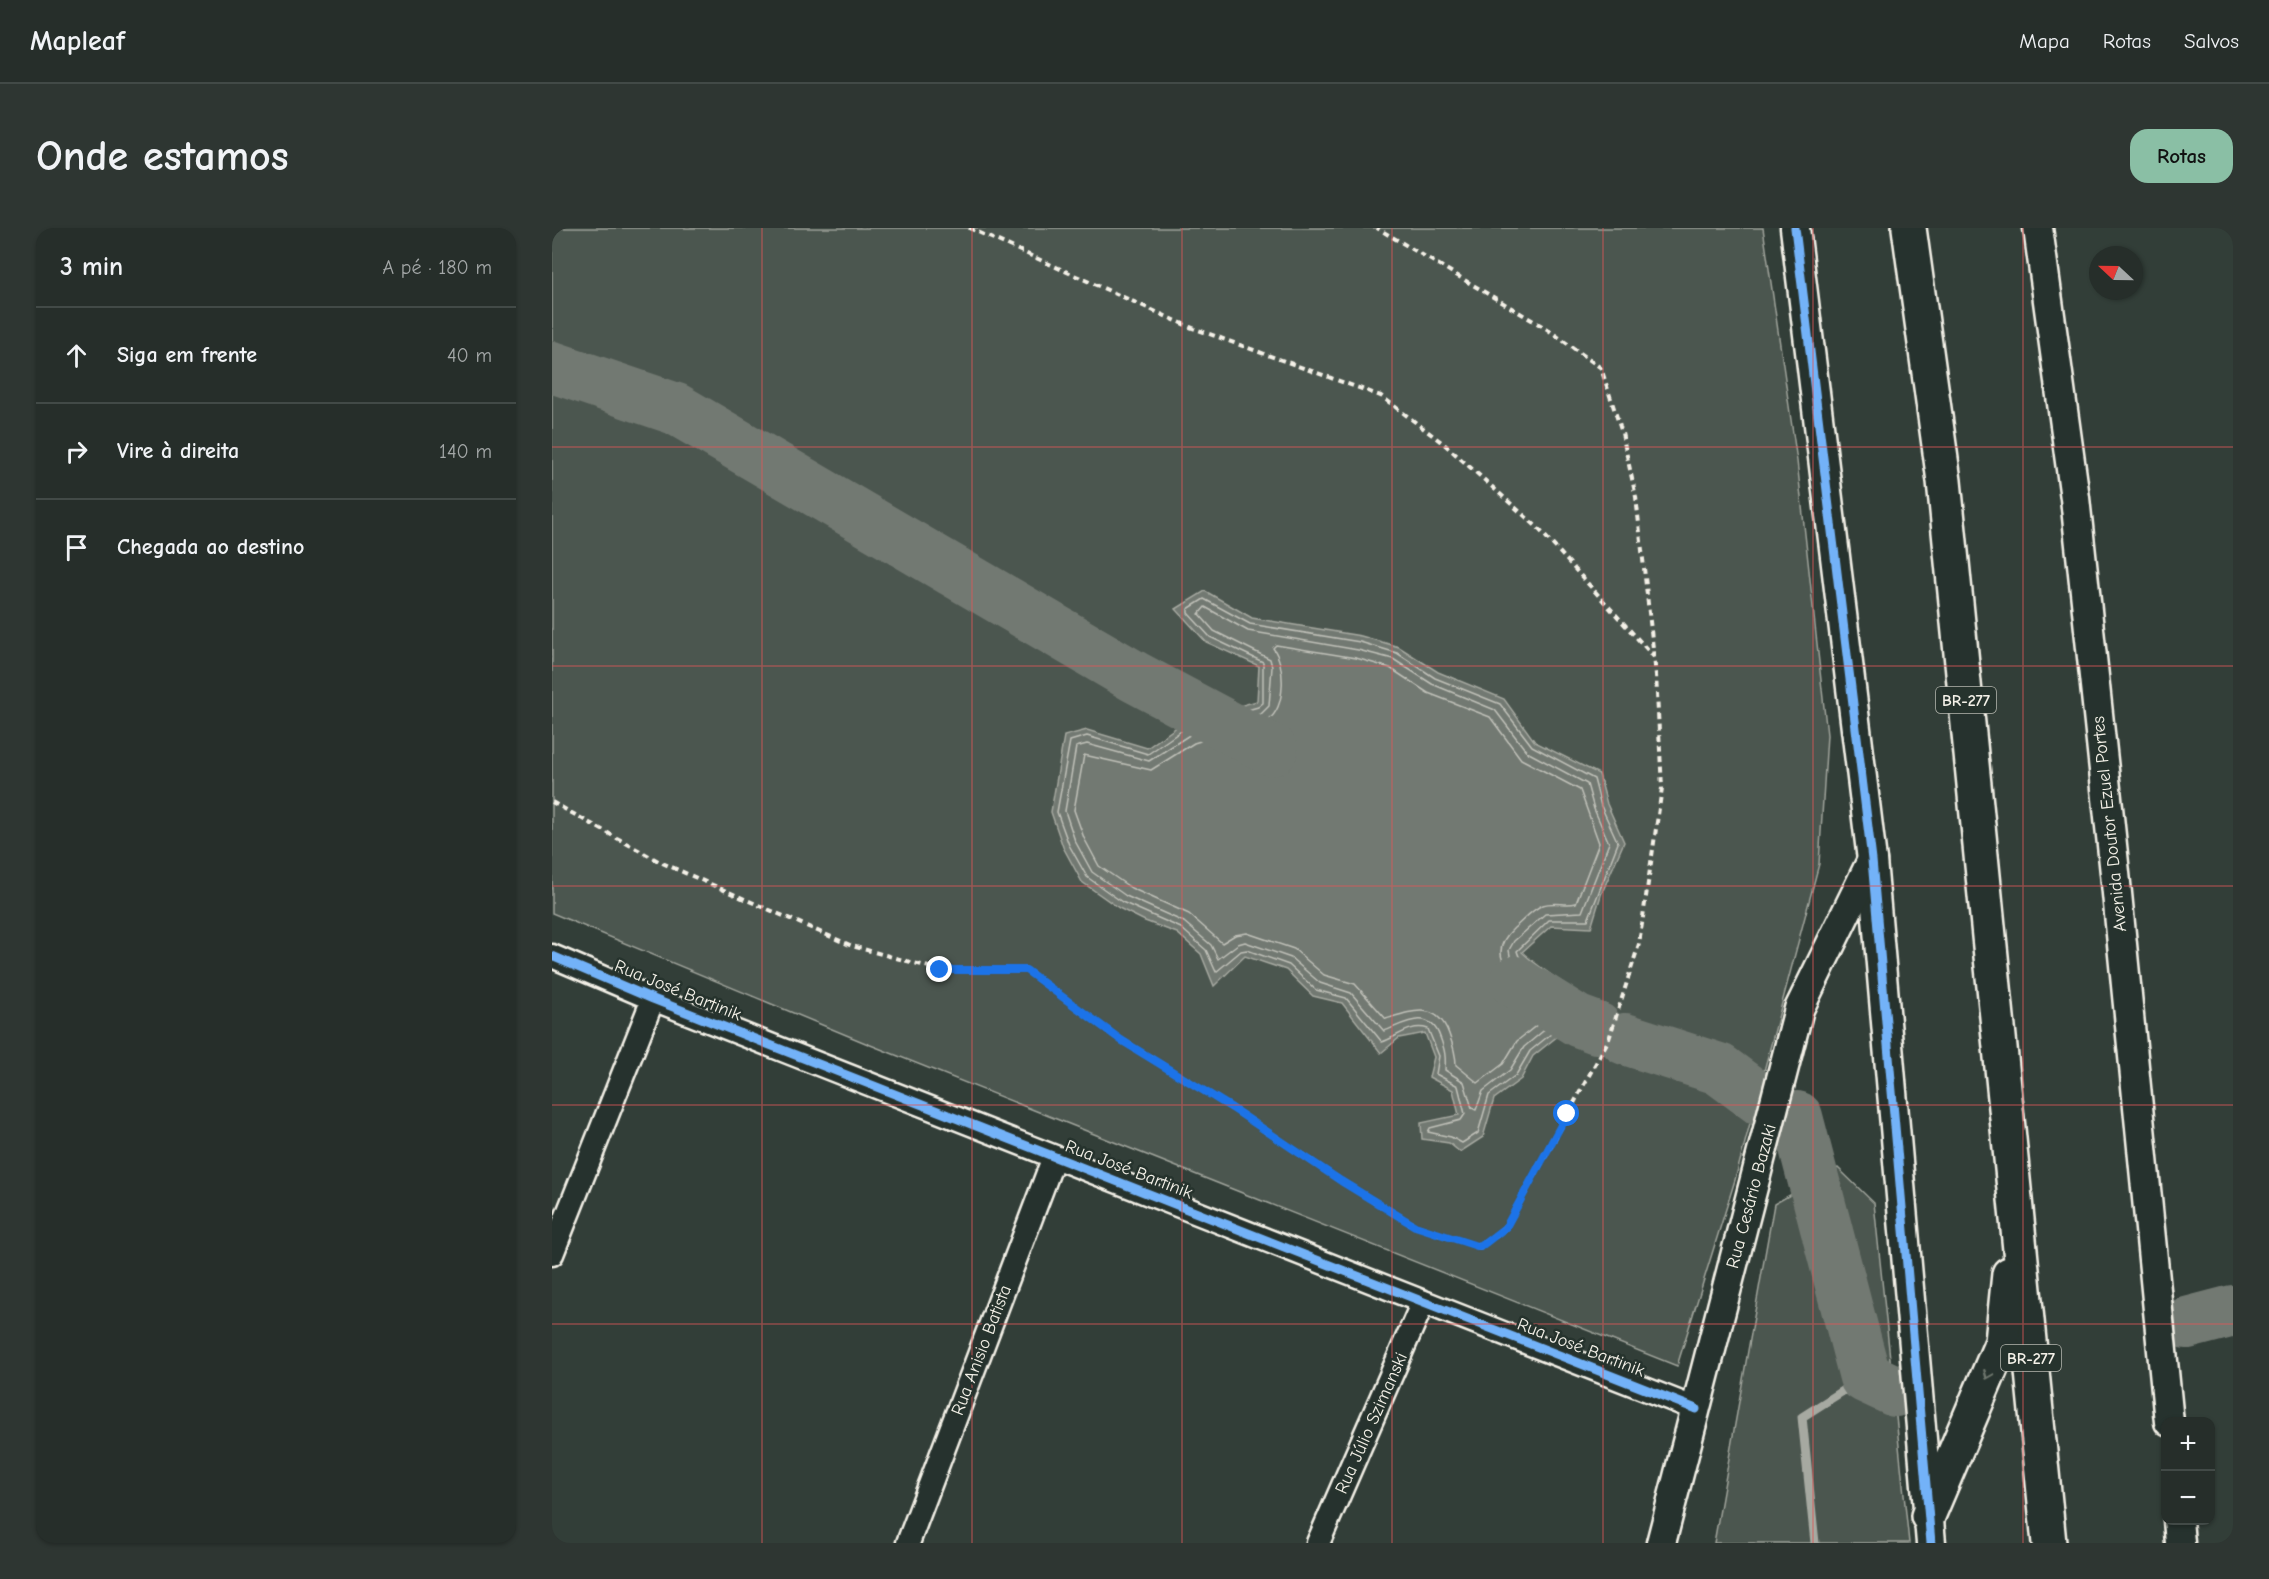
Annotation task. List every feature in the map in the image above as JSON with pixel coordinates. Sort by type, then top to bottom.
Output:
[{"type":"highway","name":"BR-277","points":[[1909,228],[1944,480],[2049,1543]]},
{"type":"highway","points":[[1929,1529],[2002,1342],[2009,1272],[2013,1173]]},
{"type":"street","points":[[1795,228],[1872,860],[1929,1529]]},
{"type":"street","name":"Avenida Doutor Ezuel Portes","points":[[2038,228],[2075,498],[2115,873],[2169,1417]]},
{"type":"street","name":"Rua Cesário Bazaki","points":[[1661,1543],[1799,1009],[1872,860]]},
{"type":"street","name":"Rua José Bartinik","points":[[552,956],[653,999],[1695,1410]]},
{"type":"street","points":[[552,1254],[653,999]]},
{"type":"street","name":"Rua Anisio Batista","points":[[908,1543],[1054,1157]]},
{"type":"street","name":"Rua Júlio Szimanski","points":[[1318,1543],[1423,1302]]},
{"type":"street","points":[[2179,1525],[2181,1543]]},
{"type":"path","points":[[969,228],[1190,327],[1381,396],[1444,444],[1536,526],[1654,657]]},
{"type":"path","points":[[552,802],[660,862],[852,946],[940,970],[1026,970],[1121,1040],[1232,1108],[1350,1187],[1415,1226],[1480,1247],[1506,1227],[1609,1039],[1639,944],[1662,788],[1654,657],[1636,497],[1622,433],[1601,368],[1547,329],[1377,228]]},
{"type":"shaded area","points":[[552,228],[1763,228],[1797,461],[1827,735],[1819,864],[1735,1180],[1677,1366],[868,1044],[552,913]]},
{"type":"shaded area","points":[[1838,1168],[1874,1203],[1909,1543],[1714,1543],[1774,1204]]},
{"type":"water","points":[[1205,591],[1252,618],[1361,636],[1399,647],[1438,672],[1504,699],[1535,742],[1599,774],[1607,804],[1624,842],[1601,895],[1591,928],[1551,926],[1522,952],[1594,1007],[1533,1056],[1521,1079],[1494,1099],[1483,1137],[1460,1152],[1449,1143],[1422,1139],[1421,1123],[1459,1115],[1453,1090],[1429,1077],[1434,1057],[1425,1033],[1399,1038],[1381,1053],[1342,1003],[1313,996],[1286,970],[1245,956],[1214,986],[1201,954],[1177,933],[1119,908],[1082,882],[1063,847],[1051,812],[1064,736],[1087,730],[1147,748],[1184,722],[1257,701],[1259,666],[1206,642],[1176,609]]},
{"type":"waterway","points":[[552,367],[676,409],[1135,677],[1272,750]]},
{"type":"waterway","points":[[1515,982],[1578,1021],[1597,1028]]},
{"type":"waterway","points":[[1625,1039],[1719,1069],[1765,1103]]},
{"type":"waterway","points":[[1797,1117],[1865,1377],[1895,1391]]},
{"type":"waterway","points":[[2187,1323],[2233,1311]]},
{"type":"waterway","points":[[1815,1543],[1802,1417],[1865,1377]]},
{"type":"cycle path","points":[[1795,228],[1872,860],[1931,1543]]},
{"type":"cycle path","points":[[552,956],[653,999],[1696,1409]]},
{"type":"route","points":[[940,970],[1026,970],[1121,1040],[1232,1108],[1341,1181],[1415,1226],[1480,1247],[1506,1227],[1567,1114]]}]
